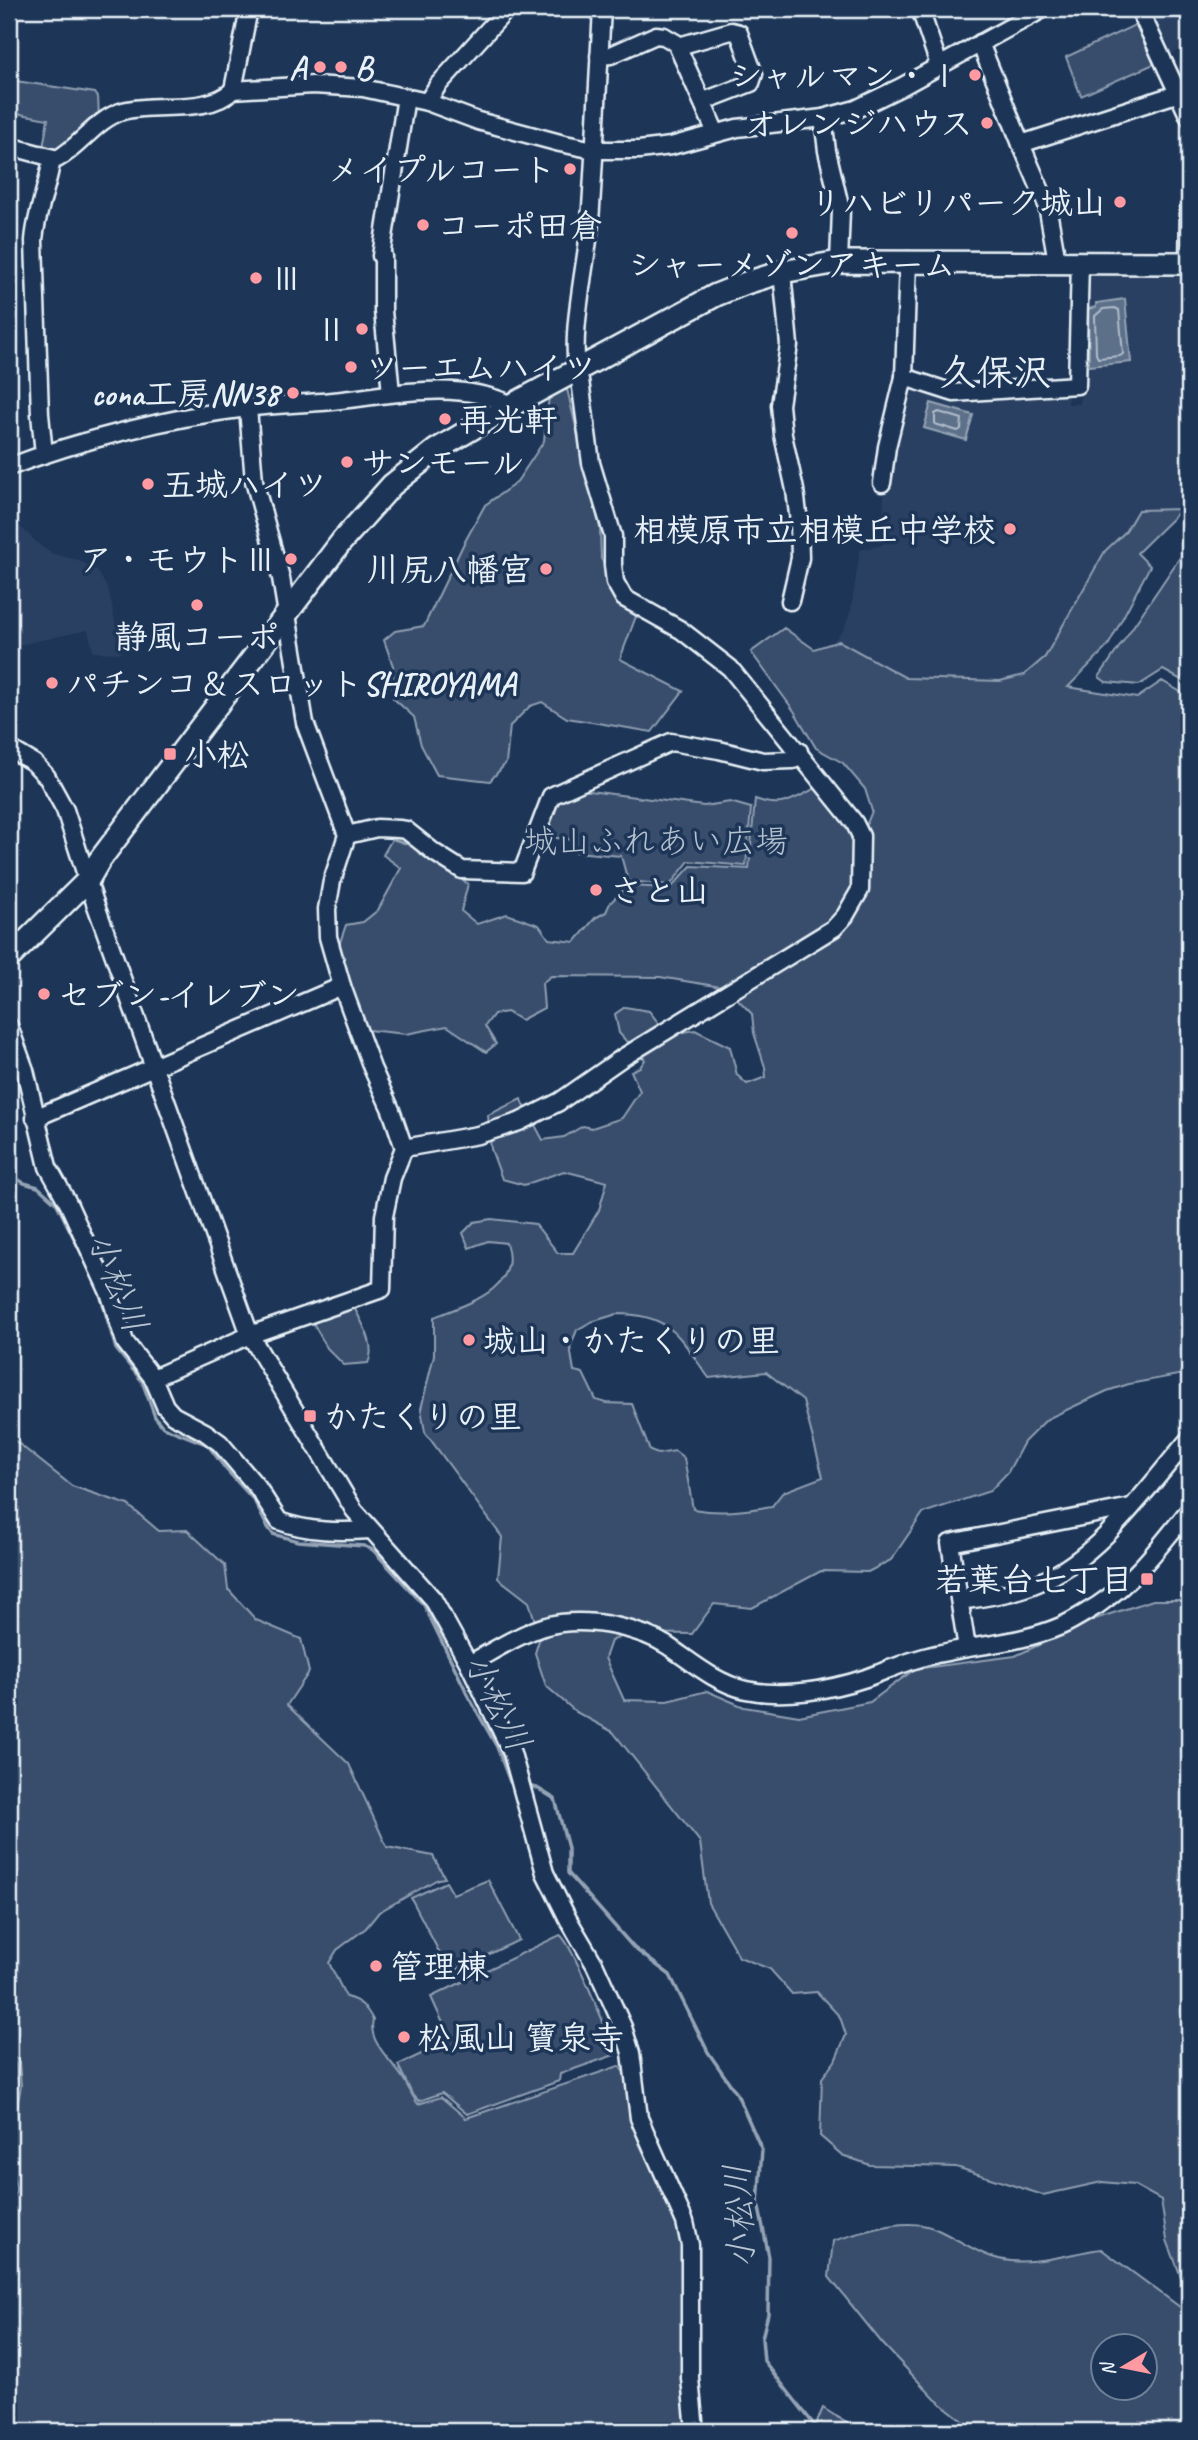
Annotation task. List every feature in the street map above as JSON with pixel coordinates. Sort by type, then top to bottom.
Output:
[{"type":"main road","points":[[9,958],[88,880],[99,861],[342,541],[392,485],[436,450],[512,405],[716,295],[746,282],[782,272],[839,262],[908,260],[1188,263]]},
{"type":"street","points":[[9,146],[52,159],[61,157],[104,120],[119,112],[210,102],[227,96],[233,90],[249,9]]},
{"type":"street","points":[[427,102],[438,85],[507,9]]},
{"type":"street","points":[[404,1148],[478,1135],[519,1122],[559,1102],[622,1058],[834,928],[845,916],[860,890],[861,836],[854,822],[799,751],[730,668],[681,630],[624,598],[615,582],[612,529],[591,463],[580,380],[576,369],[578,323],[590,223],[602,9]]},
{"type":"street","points":[[920,9],[939,65]]},
{"type":"street","points":[[233,90],[313,85],[363,89],[427,102],[478,121],[594,150],[639,150],[663,147],[716,132],[823,118],[856,109],[901,88],[1043,9]]},
{"type":"street","points":[[1139,9],[1185,92],[1189,117]]},
{"type":"street","points":[[679,46],[731,31],[739,33],[754,74],[753,80],[704,101]]},
{"type":"street","points":[[599,56],[611,55],[656,35],[664,36],[679,46],[716,132]]},
{"type":"street","points":[[980,43],[1048,205],[1057,261]]},
{"type":"street","points":[[1021,144],[1185,92]]},
{"type":"street","points":[[391,393],[389,349],[383,312],[382,256],[406,97]]},
{"type":"street","points":[[823,118],[827,151],[841,209],[839,262]]},
{"type":"street","points":[[44,454],[40,414],[34,241],[36,219],[49,181],[52,159]]},
{"type":"street","points":[[1188,263],[1189,207]]},
{"type":"street","points":[[882,483],[887,447],[904,377],[908,260]]},
{"type":"street","points":[[904,377],[954,393],[1077,385],[1080,261]]},
{"type":"street","points":[[782,272],[789,345],[780,405],[783,435],[795,490],[800,558],[790,601]]},
{"type":"street","points":[[13,466],[44,454],[169,421],[248,408],[391,393],[448,391],[487,397],[512,405]]},
{"type":"street","points":[[153,1378],[250,1335],[382,1289],[384,1216],[392,1178],[404,1148],[342,986],[328,937],[327,909],[332,881],[347,835],[305,723],[277,562],[254,481],[248,408]]},
{"type":"street","points":[[347,835],[377,828],[398,829],[406,831],[462,870],[522,872],[551,796],[659,747],[679,742],[762,761],[793,760],[798,758],[799,751]]},
{"type":"street","points":[[9,748],[33,763],[47,777],[58,794],[250,1335],[354,1510],[433,1599],[506,1738],[520,1777],[538,1854],[552,1890],[594,1965],[623,2027],[631,2053],[639,2118],[685,2222],[690,2245],[690,2378],[695,2431]]},
{"type":"street","points":[[35,1118],[342,986]]},
{"type":"street","points":[[9,1026],[25,1070],[48,1167],[110,1295],[125,1342],[153,1378],[165,1406],[173,1415],[220,1443],[258,1488],[279,1521],[303,1528],[346,1532],[370,1530]]},
{"type":"street","points":[[960,1601],[1011,1593],[1041,1582],[1089,1552],[1189,1439]]},
{"type":"street","points":[[967,1648],[950,1543],[1131,1507]]},
{"type":"street","points":[[469,1664],[510,1642],[547,1627],[560,1623],[587,1623],[643,1634],[665,1644],[703,1671],[743,1689],[790,1693],[864,1678],[923,1657],[1062,1626],[1096,1606],[1133,1578],[1189,1510]]},
{"type":"shaded area","points":[[1170,9],[1189,9],[1189,46],[1167,56],[1149,19]]},
{"type":"shaded area","name":"相模原市立相模丘中学校","points":[[1093,273],[1189,274],[1189,512],[1151,513],[1036,687],[903,698],[828,647],[844,629],[851,610],[860,550],[882,545],[885,470],[897,418],[910,388],[917,385],[1065,391],[1068,404],[1080,404],[1086,280]]},
{"type":"shaded area","points":[[9,509],[13,520],[43,548],[97,570],[109,591],[121,653],[93,652],[88,630],[9,647]]},
{"type":"green space","points":[[1137,24],[1154,64],[1081,96],[1066,57]]},
{"type":"green space","points":[[9,80],[95,93],[98,97],[99,117],[59,150],[43,148],[48,119],[9,112]]},
{"type":"green space","points":[[567,389],[600,528],[601,559],[638,611],[620,659],[683,691],[652,732],[567,718],[542,702],[530,706],[510,726],[506,763],[490,781],[437,775],[421,745],[414,717],[393,698],[393,666],[384,640],[395,631],[424,626],[485,505],[516,483],[544,441],[549,396]]},
{"type":"green space","points":[[1182,509],[1137,553],[1150,566],[1108,646],[1068,687],[1137,698],[1162,681],[1189,697],[1189,1373],[1129,1384],[1107,1391],[1047,1419],[1024,1442],[1008,1472],[990,1491],[923,1513],[891,1560],[868,1572],[821,1571],[752,1608],[714,1604],[692,1634],[629,1633],[611,1641],[605,1658],[624,1700],[667,1701],[707,1691],[744,1707],[799,1716],[870,1702],[915,1669],[1015,1656],[1095,1619],[1153,1600],[1189,1600],[1189,2431],[976,2431],[935,2399],[882,2343],[829,2277],[833,2241],[885,2226],[913,2224],[938,2230],[1001,2260],[1045,2260],[1101,2249],[1184,2310],[1184,2285],[1167,2240],[1161,2200],[1134,2185],[1102,2182],[1043,2195],[956,2167],[870,2165],[842,2155],[820,2136],[822,2078],[835,2061],[846,2035],[840,2017],[817,1992],[792,1994],[770,1969],[739,1957],[708,1903],[700,1842],[613,1732],[576,1712],[546,1686],[535,1653],[540,1637],[529,1602],[498,1578],[502,1537],[425,1432],[421,1409],[434,1355],[434,1317],[476,1300],[499,1283],[506,1272],[509,1259],[506,1243],[488,1241],[469,1248],[463,1233],[474,1222],[491,1219],[535,1224],[558,1253],[573,1253],[599,1210],[607,1182],[564,1171],[524,1185],[502,1179],[491,1149],[488,1115],[521,1099],[543,1140],[564,1137],[583,1126],[592,1128],[622,1118],[640,1091],[631,1071],[640,1067],[645,1060],[634,1044],[626,1041],[619,1033],[615,1014],[625,1007],[649,1011],[668,1035],[695,1030],[730,1047],[737,1075],[747,1084],[766,1077],[754,1033],[752,1014],[727,988],[660,977],[551,976],[542,983],[544,1008],[521,1020],[507,1012],[494,1014],[485,1026],[496,1044],[486,1052],[447,1026],[406,1034],[368,1030],[337,951],[346,925],[363,922],[378,910],[401,868],[383,855],[392,839],[410,845],[468,884],[461,911],[477,924],[507,914],[539,925],[549,939],[575,942],[595,918],[606,912],[610,903],[627,886],[671,888],[691,866],[749,869],[755,799],[780,803],[816,788],[845,826],[866,826],[872,811],[865,789],[843,763],[816,748],[794,711],[751,652],[784,628],[814,649],[839,641],[906,678],[1000,681],[1024,675],[1045,657],[1105,551],[1125,532],[1138,510]],"holes":[[[617,1314],[636,1315],[663,1324],[673,1331],[709,1378],[766,1372],[803,1401],[823,1477],[783,1492],[772,1506],[732,1511],[693,1509],[684,1458],[675,1451],[658,1454],[650,1451],[632,1404],[596,1400],[583,1373],[574,1371],[570,1347],[577,1330],[591,1322]]]},
{"type":"green space","points":[[1189,544],[1189,684],[1163,670],[1139,685],[1106,682],[1099,677]]},
{"type":"green space","name":"城山ふれあい広場","points":[[582,790],[704,806],[730,802],[751,808],[746,866],[689,861],[670,885],[628,881],[621,856],[575,852],[569,839],[544,837],[554,799]]},
{"type":"green space","points":[[353,1305],[367,1333],[370,1356],[368,1363],[344,1365],[327,1348],[312,1321]]},
{"type":"green space","points":[[9,1436],[72,1486],[128,1505],[159,1531],[187,1530],[225,1565],[228,1589],[256,1620],[301,1639],[309,1672],[287,1705],[349,1764],[387,1847],[433,1856],[445,1878],[438,1879],[379,1912],[366,1928],[337,1950],[329,1963],[346,1997],[359,2003],[370,2015],[374,2037],[382,2052],[400,2073],[418,2104],[441,2097],[466,2118],[619,2066],[626,2075],[639,2143],[681,2229],[685,2263],[685,2406],[688,2431],[9,2431],[9,2212],[16,2190],[9,2147],[21,2086],[19,2062],[9,2053]]},
{"type":"green space","points":[[488,1880],[519,1940],[450,1973],[411,1898],[446,1882],[453,1894]]},
{"type":"green space","points":[[560,1935],[588,1987],[614,2048],[614,2055],[560,2074],[559,2081],[467,2114],[442,2093],[419,2101],[412,2094],[398,2065],[432,2049],[430,2042],[448,2034],[431,1997]]},
{"type":"green space","points":[[823,2408],[859,2431],[813,2431]]},
{"type":"water","points":[[1125,299],[1131,362],[1089,366],[1088,309],[1096,307],[1096,303]]},
{"type":"water","points":[[931,403],[973,415],[966,440],[924,428]]},
{"type":"waterway","name":"小松川","points":[[9,1174],[38,1187],[57,1204],[98,1287],[116,1349],[142,1381],[155,1417],[163,1427],[208,1445],[254,1500],[273,1534],[298,1541],[364,1546],[373,1550],[424,1605],[497,1747],[510,1782],[516,1784]]},
{"type":"waterway","name":"小松川","points":[[527,1786],[537,1788],[555,1799],[568,1848],[568,1873],[634,1948],[670,1975],[708,2052],[737,2094],[762,2150],[758,2203],[769,2257],[768,2314],[762,2338],[764,2361],[819,2431]]},
{"type":"waterway","points":[[9,2060],[15,2063],[16,2073],[9,2108]]},
{"type":"place","name":"A","points":[[320,67]]},
{"type":"place","name":"B","points":[[341,67]]},
{"type":"place","name":"シャルマン・Ⅰ","points":[[975,75]]},
{"type":"place","name":"オレンジハウス","points":[[987,123]]},
{"type":"place","name":"メイプルコート","points":[[570,169]]},
{"type":"place","name":"リハビリパーク城山","points":[[1120,202]]},
{"type":"place","name":"コーポ田倉","points":[[423,225]]},
{"type":"place","name":"シャーメゾンアキーム","points":[[792,233]]},
{"type":"place","name":"Ⅲ","points":[[256,278]]},
{"type":"place","name":"Ⅱ","points":[[362,329]]},
{"type":"place","name":"ツーエムハイツ","points":[[351,367]]},
{"type":"place","name":"cona工房NN38","points":[[293,393]]},
{"type":"place","name":"再光軒","points":[[445,419]]},
{"type":"place","name":"サンモール","points":[[347,462]]},
{"type":"place","name":"五城ハイツ","points":[[148,484]]},
{"type":"place","name":"相模原市立相模丘中学校","points":[[1010,529]]},
{"type":"place","name":"ア・モウトⅢ","points":[[291,559]]},
{"type":"place","name":"川尻八幡宮","points":[[546,569]]},
{"type":"place","name":"静風コーポ","points":[[197,605]]},
{"type":"place","name":"パチンコ＆スロットSHIROYAMA","points":[[52,683]]},
{"type":"place","name":"小松","points":[[170,754]]},
{"type":"place","name":"さと山","points":[[596,890]]},
{"type":"place","name":"セブン-イレブン","points":[[44,994]]},
{"type":"place","name":"城山・かたくりの里","points":[[469,1340]]},
{"type":"place","name":"かたくりの里","points":[[310,1416]]},
{"type":"place","name":"若葉台七丁目","points":[[1147,1579]]},
{"type":"place","name":"管理棟","points":[[376,1966]]},
{"type":"place","name":"松風山 寶泉寺","points":[[404,2037]]},
{"type":"district","name":"久保沢","points":[[995,372]]}]
